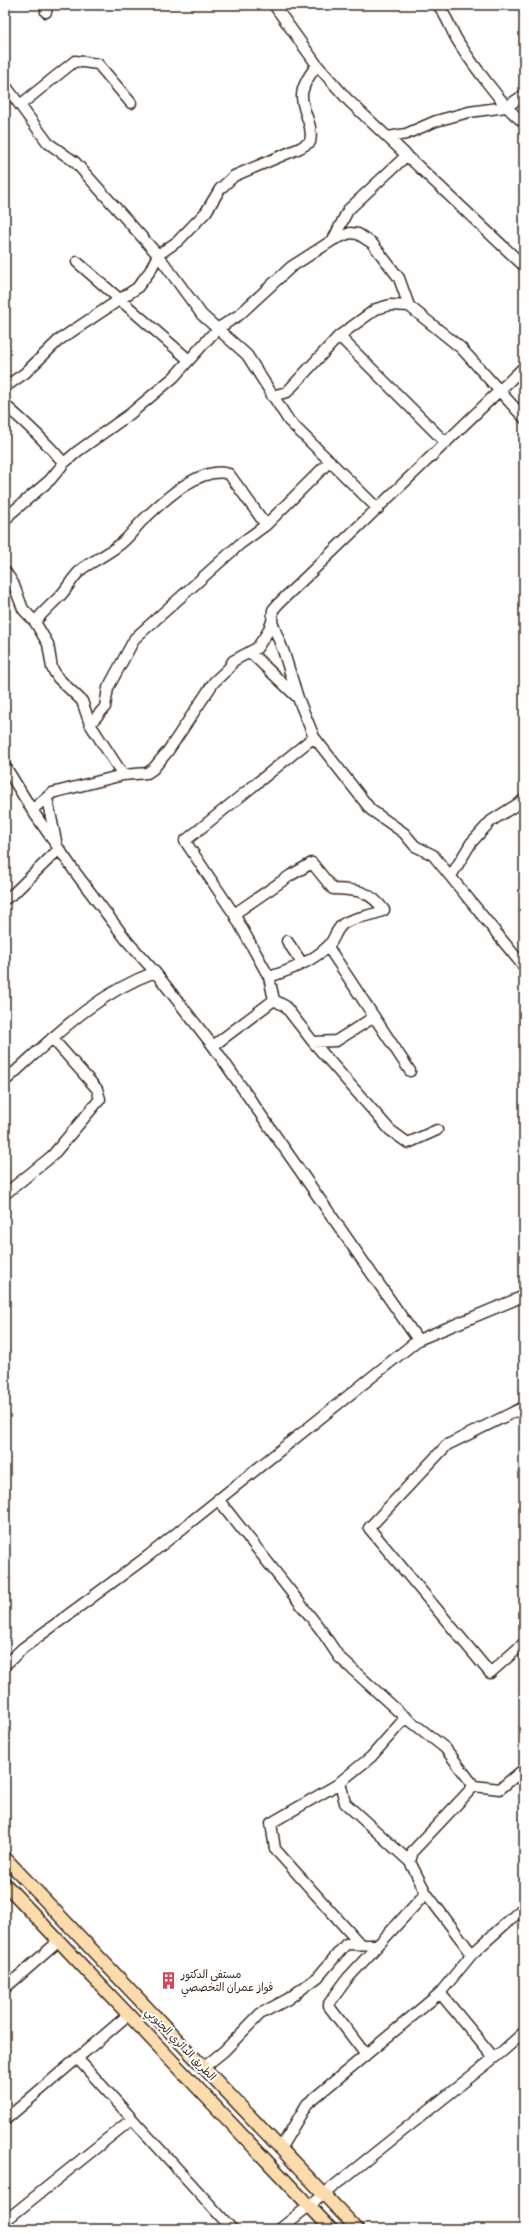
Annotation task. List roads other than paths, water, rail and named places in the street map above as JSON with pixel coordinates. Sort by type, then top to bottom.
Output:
[{"type":"main road","name":"الطريق الدائري الجنوبي","points":[[5,1858],[357,2229]]},
{"type":"main road","name":"الطريق الدائري الجنوبي","points":[[5,1884],[331,2229]]},
{"type":"street","points":[[274,5],[317,65],[348,100],[524,266]]},
{"type":"street","points":[[438,5],[447,18],[456,37],[506,107],[524,122]]},
{"type":"street","points":[[20,106],[76,61],[98,64],[131,103]]},
{"type":"street","points":[[5,387],[25,373],[60,340],[120,301],[137,288],[150,271],[158,255],[178,241],[206,212],[220,189],[234,176],[300,148],[310,142],[312,133],[302,96],[308,79],[317,65]]},
{"type":"street","points":[[5,85],[48,143],[75,162],[158,255],[202,315],[247,355],[289,421],[378,508]]},
{"type":"street","points":[[388,137],[406,134],[436,121],[469,112],[506,107],[524,95]]},
{"type":"street","points":[[333,240],[348,210],[407,156]]},
{"type":"street","points":[[5,521],[10,514],[50,480],[64,463],[94,438],[130,414],[174,376],[217,329],[239,315],[290,267],[333,240],[350,233],[358,234],[372,243],[399,278],[409,306],[461,348],[524,418]]},
{"type":"street","points":[[76,262],[189,360]]},
{"type":"street","points":[[272,396],[287,392],[296,384],[308,367],[339,336],[376,308],[390,304],[409,306]]},
{"type":"street","points":[[339,336],[446,443]]},
{"type":"street","points":[[32,810],[52,793],[123,775],[142,774],[153,769],[168,751],[214,682],[229,668],[233,661],[251,653],[257,648],[272,622],[273,610],[278,604],[524,367]]},
{"type":"street","points":[[5,405],[31,431],[44,440],[64,463]]},
{"type":"street","points":[[90,724],[105,707],[108,688],[135,638],[228,554],[266,525],[330,461]]},
{"type":"street","points":[[35,622],[49,605],[59,598],[70,580],[83,568],[119,545],[182,487],[206,474],[220,471],[229,474],[266,525]]},
{"type":"street","points":[[5,571],[13,583],[24,609],[35,622],[48,644],[52,668],[58,678],[82,701],[90,724],[123,775]]},
{"type":"street","points":[[272,622],[284,653],[298,698],[314,737],[371,810],[404,833],[415,846],[433,855],[524,967]]},
{"type":"street","points":[[251,653],[298,698]]},
{"type":"street","points":[[314,737],[185,841],[234,914],[269,977],[274,1000],[285,1006],[390,1130],[408,1143],[437,1130]]},
{"type":"street","points":[[5,766],[32,810],[59,849],[128,942],[155,972],[213,1046],[418,1340]]},
{"type":"street","points":[[47,798],[59,849]]},
{"type":"street","points":[[451,876],[471,843],[491,821],[524,800]]},
{"type":"street","points":[[5,899],[14,893],[59,849]]},
{"type":"street","points":[[234,914],[291,875],[312,863],[333,889],[359,891],[375,898],[384,910],[374,916],[360,918],[343,924],[332,937],[328,947],[290,970],[269,977]]},
{"type":"street","points":[[287,941],[302,963]]},
{"type":"street","points":[[328,947],[410,1071]]},
{"type":"street","points":[[5,1081],[80,1014],[129,982],[155,972]]},
{"type":"street","points":[[213,1046],[274,1000]]},
{"type":"street","points":[[314,1042],[336,1041],[374,1017]]},
{"type":"street","points":[[5,1194],[52,1156],[100,1099],[97,1089],[52,1038]]},
{"type":"street","points":[[5,1665],[23,1648],[148,1556],[418,1340],[524,1296]]},
{"type":"street","points":[[524,1407],[447,1445],[369,1528],[490,1673],[524,1643]]},
{"type":"street","points":[[218,1499],[321,1630],[339,1657],[406,1717],[445,1748],[474,1786],[500,1789],[524,1769]]},
{"type":"street","points":[[360,1944],[275,1849],[271,1823],[340,1783],[371,1757],[406,1717]]},
{"type":"street","points":[[340,1783],[345,1803],[410,1862],[426,1894],[472,1954]]},
{"type":"street","points":[[410,1862],[413,1851],[474,1786]]},
{"type":"street","points":[[366,2055],[328,2005],[347,1979],[426,1894]]},
{"type":"street","points":[[280,2149],[306,2104],[440,1993],[472,1954],[524,1908]]},
{"type":"street","points":[[5,1988],[59,1941]]},
{"type":"street","points":[[204,2068],[224,2051],[260,2014],[288,1999],[318,1976],[346,1944],[378,1945]]},
{"type":"street","points":[[440,1993],[494,2058]]},
{"type":"street","points":[[5,2120],[128,2015]]},
{"type":"street","points":[[280,2229],[494,2058],[524,2032]]},
{"type":"street","points":[[77,2058],[232,2229]]},
{"type":"street","points":[[5,2221],[132,2119]]},
{"type":"place","name":"مستفى الدكتور فواز عمران التخصصي","points":[[168,1980]]}]
